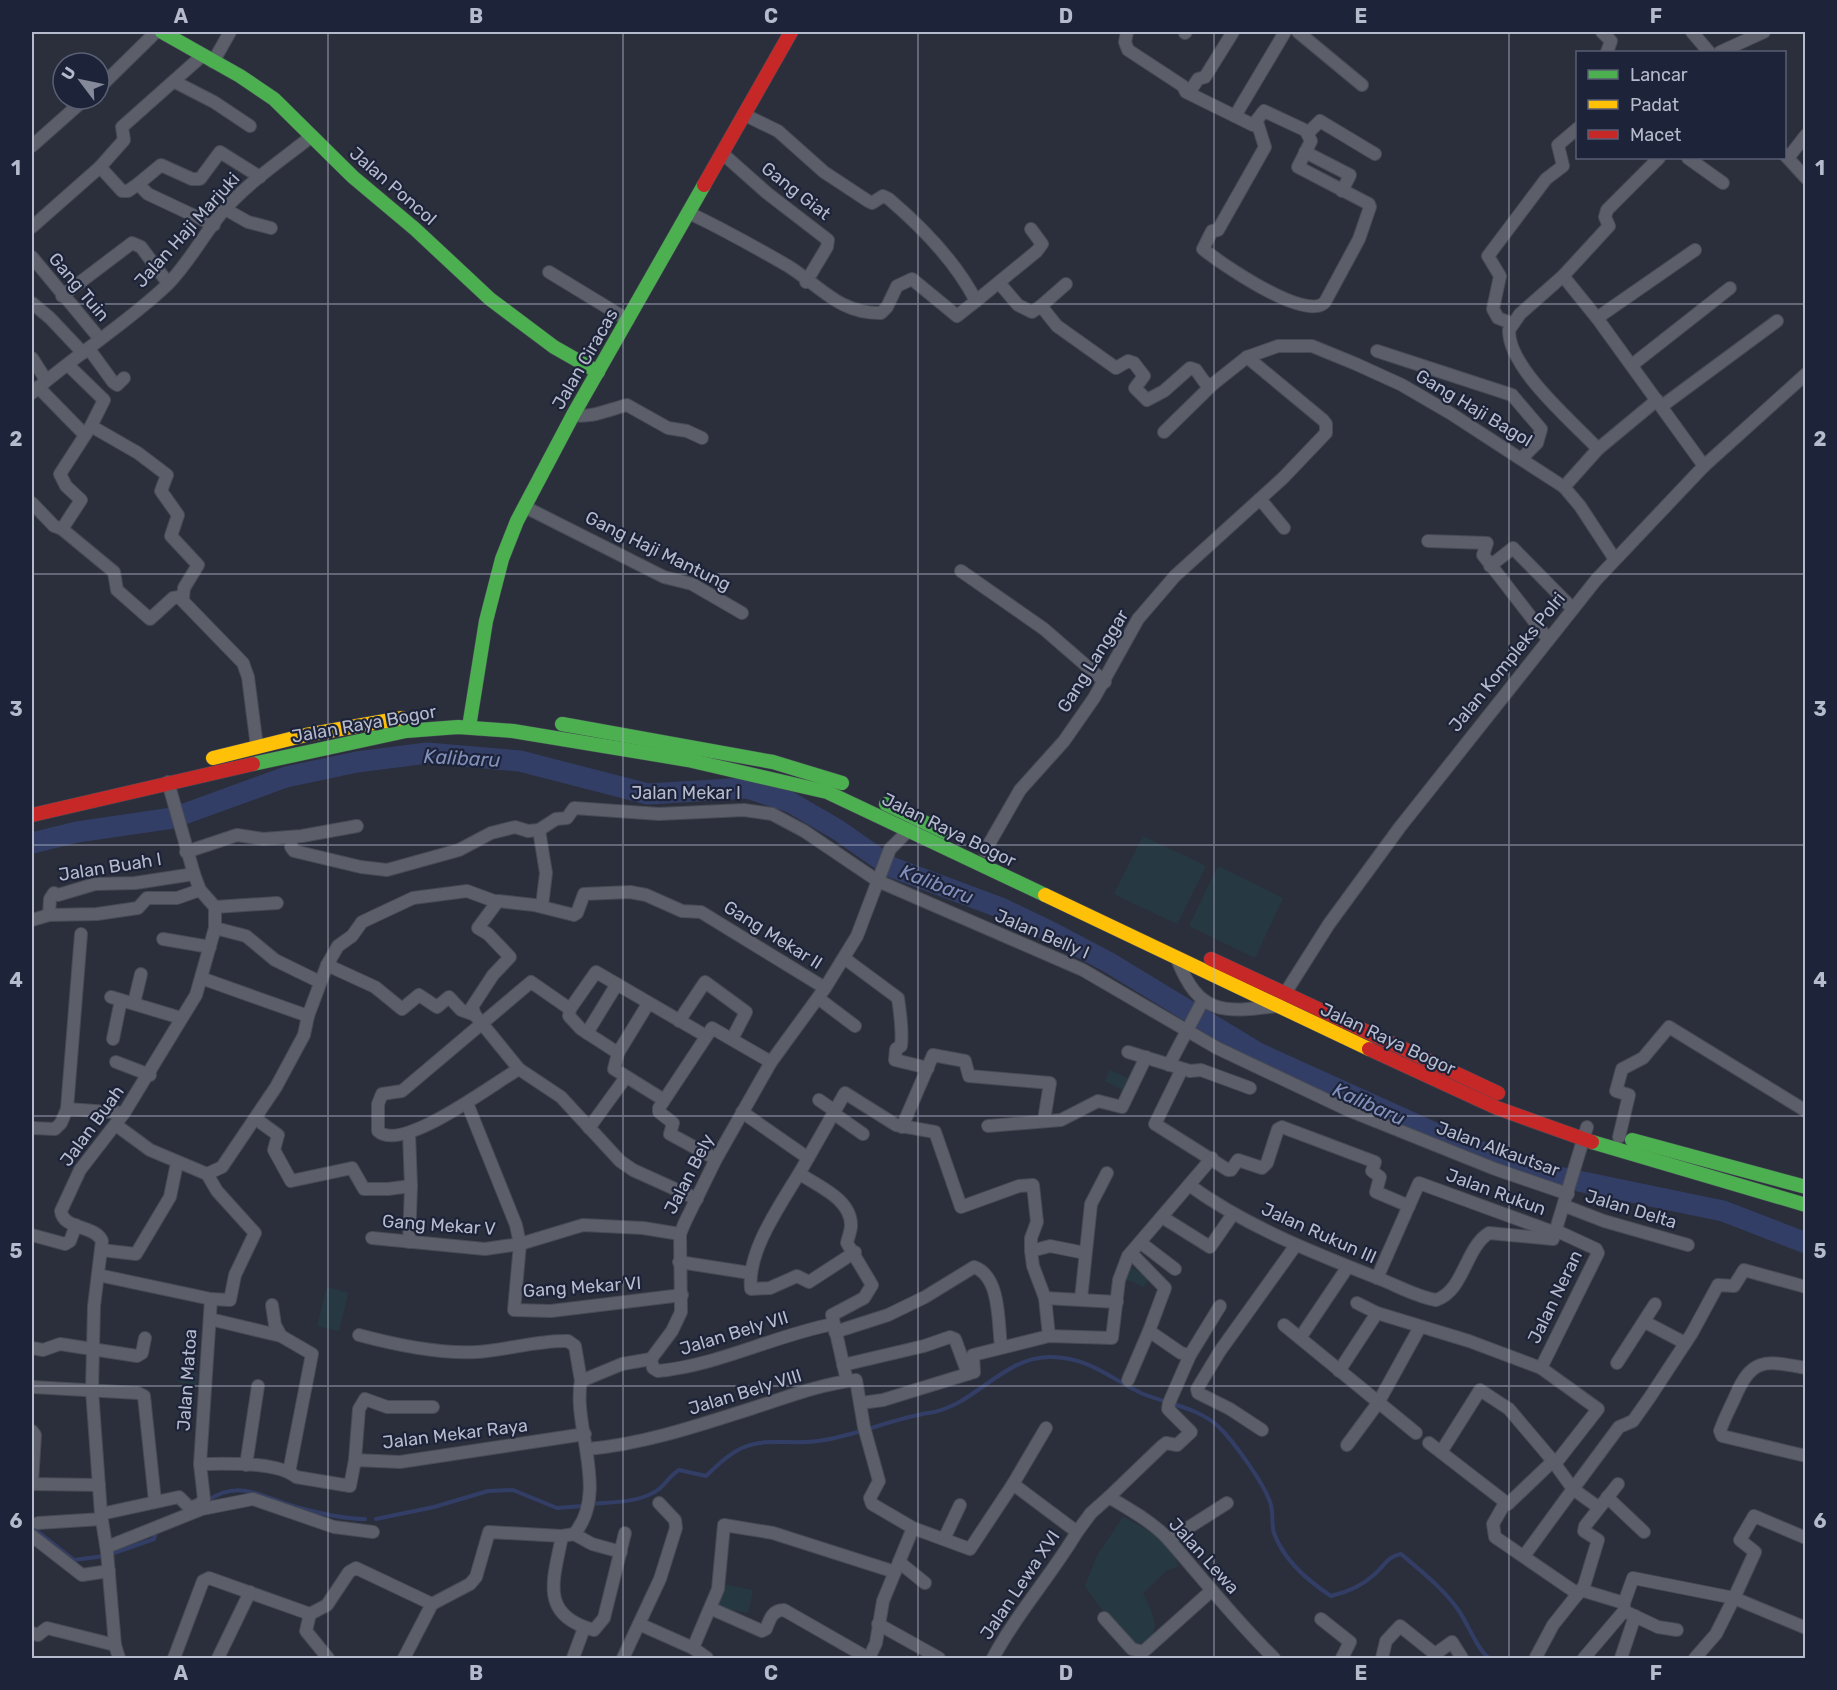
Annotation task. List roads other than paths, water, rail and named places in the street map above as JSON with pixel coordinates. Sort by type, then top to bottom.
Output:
[{"type":"main road","name":"Jalan Poncol","points":[[162,32],[260,88],[353,177],[415,229],[501,309],[554,347],[598,372]]},
{"type":"main road","name":"Jalan Ciracas","points":[[474,718],[486,621],[509,540],[573,415],[791,32]]},
{"type":"main road","name":"Jalan Raya Bogor","points":[[445,714],[474,718],[548,736],[756,773],[821,789],[886,811],[916,817],[1484,1088],[1586,1134],[1602,1146],[1806,1205]]},
{"type":"main road","name":"Jalan Raya Bogor","points":[[203,760],[257,747],[416,716]]},
{"type":"main road","name":"Jalan Raya Bogor","points":[[514,717],[652,738],[779,763],[825,775],[864,794],[909,831],[1470,1097],[1567,1136],[1586,1134],[1619,1137],[1806,1187]]},
{"type":"main road","name":"Jalan Raya Bogor","points":[[32,802],[474,718]]},
{"type":"main road","name":"Jalan Raya Bogor","points":[[32,815],[169,775]]},
{"type":"main road","points":[[1567,1136],[1578,1163],[1602,1146]]},
{"type":"street","points":[[111,76],[156,32]]},
{"type":"street","points":[[32,227],[100,167],[125,138],[122,127],[175,82],[208,59],[230,32]]},
{"type":"street","points":[[1127,32],[1125,42],[1128,50],[1183,86],[1189,93],[1251,124],[1257,122],[1263,112],[1267,111],[1306,131],[1312,131],[1320,121],[1375,154]]},
{"type":"street","points":[[1189,93],[1198,78],[1205,77],[1233,32]]},
{"type":"street","points":[[1235,116],[1285,32]]},
{"type":"street","points":[[1298,32],[1362,85]]},
{"type":"street","points":[[1602,32],[1611,41],[1607,51]]},
{"type":"street","points":[[1692,32],[1708,51]]},
{"type":"street","points":[[1722,51],[1764,32]]},
{"type":"street","points":[[175,82],[214,102],[250,126]]},
{"type":"street","points":[[32,146],[71,111]]},
{"type":"street","points":[[745,115],[778,131],[824,172],[868,201],[872,202],[883,196],[890,199],[921,226],[970,289],[976,301]]},
{"type":"street","points":[[1257,122],[1265,147],[1218,230],[1211,231],[1203,250],[1269,291],[1296,304],[1311,308],[1321,307],[1359,239],[1370,209],[1369,204],[1342,192],[1298,167],[1311,141],[1306,131]]},
{"type":"street","points":[[1511,323],[1498,318],[1493,309],[1500,276],[1488,256],[1546,179],[1564,165],[1558,145],[1576,130]]},
{"type":"street","points":[[1806,135],[1786,156],[1806,178]]},
{"type":"street","name":"Jalan Haji Marjuki","points":[[39,386],[136,313],[168,283],[200,246],[225,209],[260,177],[312,136]]},
{"type":"street","points":[[100,167],[124,192],[161,165],[192,179],[200,179],[220,152],[260,177]]},
{"type":"street","points":[[1305,152],[1350,175],[1342,192]]},
{"type":"street","name":"Gang Giat","points":[[723,154],[767,193],[828,240],[827,247],[806,282]]},
{"type":"street","points":[[1598,449],[1522,366],[1509,337],[1511,323],[1563,276],[1605,231],[1609,224],[1605,217],[1607,210],[1658,159]]},
{"type":"street","points":[[1689,159],[1723,183]]},
{"type":"street","points":[[138,184],[148,194],[214,225]]},
{"type":"street","points":[[225,209],[248,222],[271,228]]},
{"type":"street","points":[[689,213],[734,235],[797,272],[806,282],[852,309],[878,314],[887,307],[897,286],[912,279],[957,316],[1031,258],[1042,244],[1031,229]]},
{"type":"street","points":[[62,296],[132,243],[141,247],[168,283]]},
{"type":"street","points":[[1597,318],[1695,250]]},
{"type":"street","name":"Gang Tuin","points":[[32,257],[62,296],[100,339]]},
{"type":"street","points":[[549,272],[628,320]]},
{"type":"street","points":[[1563,276],[1632,365],[1704,466]]},
{"type":"street","points":[[1000,284],[1028,312],[1041,306],[1066,284]]},
{"type":"street","points":[[1632,365],[1730,288]]},
{"type":"street","points":[[32,303],[103,366],[104,374],[121,382],[104,400],[60,474],[70,490],[81,500],[62,529]]},
{"type":"street","points":[[1041,306],[1057,326],[1116,368],[1128,361],[1134,363],[1144,376],[1135,388],[1147,400],[1164,391],[1190,368],[1196,370],[1206,384],[1213,384]]},
{"type":"street","points":[[1564,487],[1598,449],[1659,403],[1777,321]]},
{"type":"street","name":"Gang Haji Bagol","points":[[1247,357],[1278,346],[1295,344],[1320,349],[1402,385],[1522,458],[1564,487],[1580,506],[1614,558]]},
{"type":"street","points":[[1377,351],[1512,395],[1541,429],[1536,443],[1522,458]]},
{"type":"street","points":[[1164,432],[1213,384],[1247,357]]},
{"type":"street","name":"Gang Langgar","points":[[985,851],[1020,790],[1064,741],[1105,682],[1138,619],[1175,576],[1260,499],[1314,446],[1327,429],[1323,420],[1247,357]]},
{"type":"street","points":[[32,358],[39,386],[88,430],[138,453],[167,475],[160,487],[178,515],[171,536],[197,562],[184,588],[183,598]]},
{"type":"street","points":[[68,365],[104,400]]},
{"type":"street","name":"Jalan Kompleks Polri","points":[[1277,1006],[1329,924],[1400,827],[1614,558],[1704,466],[1806,374]]},
{"type":"street","points":[[573,415],[587,417],[627,405],[668,428],[687,431],[702,438]]},
{"type":"street","points":[[1260,499],[1284,528]]},
{"type":"street","points":[[32,503],[54,526],[62,529],[114,572],[117,590],[150,620],[173,598],[183,598],[243,663],[248,677],[257,747]]},
{"type":"street","name":"Gang Haji Mantung","points":[[525,507],[664,577],[692,584],[742,613]]},
{"type":"street","points":[[1428,541],[1487,543],[1482,553],[1490,566],[1548,639]]},
{"type":"street","points":[[1490,566],[1514,548],[1573,609]]},
{"type":"street","points":[[962,571],[1044,629],[1105,682]]},
{"type":"street","points":[[169,775],[185,846],[200,890],[215,907],[277,903]]},
{"type":"street","name":"Jalan Mekar I","points":[[292,837],[291,847],[294,850],[361,867],[387,870],[448,854],[491,833],[515,827],[528,831],[539,830],[556,819],[567,818],[574,808],[580,807],[659,814],[759,811],[772,814],[804,831],[879,877]]},
{"type":"street","points":[[886,811],[888,852]]},
{"type":"street","name":"Jalan Bely","points":[[651,1359],[677,1322],[682,1295],[679,1262],[680,1234],[716,1159],[771,1062],[844,958],[867,915],[888,852],[909,831],[916,817]]},
{"type":"street","points":[[185,846],[237,835],[263,839],[292,837],[357,826]]},
{"type":"street","points":[[207,1174],[222,1167],[256,1119],[294,1055],[304,1035],[320,982],[338,946],[352,936],[362,922],[414,898],[467,891],[497,902],[542,906],[546,873],[539,830]]},
{"type":"street","name":"Jalan Buah I","points":[[49,915],[50,899],[54,893],[58,895],[94,884],[135,883],[165,876],[194,874]]},
{"type":"street","name":"Jalan Belly I","points":[[879,877],[1083,970],[1195,1015]]},
{"type":"street","points":[[32,920],[49,915],[97,914],[138,908],[147,898],[177,898],[200,890]]},
{"type":"street","name":"Gang Mekar II","points":[[542,906],[576,915],[584,894],[630,892],[646,895],[682,911],[709,916],[821,993]]},
{"type":"street","points":[[497,902],[478,928],[488,934],[510,957],[493,975],[472,1007],[479,1019],[519,1069],[561,1097],[613,1155],[633,1170],[697,1199]]},
{"type":"street","name":"Jalan Buah","points":[[76,1225],[62,1217],[62,1207],[80,1170],[116,1125],[150,1075],[196,995],[215,928],[215,907]]},
{"type":"street","points":[[215,928],[246,936],[275,960],[320,982]]},
{"type":"street","points":[[32,1128],[55,1129],[61,1124],[67,1109],[81,934]]},
{"type":"street","points":[[163,939],[210,947]]},
{"type":"street","points":[[844,958],[898,998],[899,1024],[903,1033],[901,1046],[896,1049],[894,1059],[928,1068]]},
{"type":"street","points":[[1169,1065],[1195,1015],[1177,959]]},
{"type":"street","points":[[327,965],[375,987],[402,1009],[419,995],[437,1007],[449,997],[461,1010],[479,1019]]},
{"type":"street","points":[[618,1053],[587,1033],[569,1016],[570,1009],[594,973],[706,1036]]},
{"type":"street","points":[[134,1003],[141,974]]},
{"type":"street","points":[[201,978],[308,1016]]},
{"type":"street","points":[[519,1069],[489,1086],[467,1103],[408,1133],[386,1136],[379,1133],[377,1129],[381,1096],[402,1091],[479,1019],[531,982],[570,1009]]},
{"type":"street","points":[[679,1021],[705,982],[746,1012],[732,1039]]},
{"type":"street","points":[[587,1033],[617,984]]},
{"type":"street","points":[[821,993],[855,1026]]},
{"type":"street","points":[[113,1039],[116,999],[181,1018]]},
{"type":"street","points":[[648,1004],[618,1053],[613,1068],[664,1100]]},
{"type":"street","points":[[1195,1015],[1226,1008],[1277,1006]]},
{"type":"street","name":"Jalan Alkautsar","points":[[1195,1015],[1217,1048],[1348,1110],[1495,1169],[1568,1195]]},
{"type":"street","points":[[1619,1137],[1629,1095],[1616,1091],[1622,1069],[1640,1060],[1669,1027],[1806,1111]]},
{"type":"street","points":[[716,1159],[670,1134],[673,1123],[658,1110],[713,1028],[771,1062]]},
{"type":"street","points":[[1128,1052],[1190,1071],[1201,1070],[1250,1088]]},
{"type":"street","points":[[902,1127],[933,1055],[965,1061],[969,1076],[1051,1084],[1044,1120]]},
{"type":"street","points":[[987,1126],[1061,1120],[1098,1101],[1122,1107],[1146,1057]]},
{"type":"street","points":[[116,1062],[150,1075]]},
{"type":"street","points":[[1182,1069],[1155,1124],[1230,1171],[1238,1160],[1262,1168],[1267,1162],[1278,1130],[1282,1127],[1375,1162],[1372,1171],[1380,1177],[1376,1192],[1409,1206]]},
{"type":"street","points":[[589,1128],[626,1077]]},
{"type":"street","points":[[855,1252],[809,1282],[797,1275],[770,1288],[753,1290],[750,1288],[750,1273],[760,1244],[845,1093],[902,1127],[935,1132],[961,1207],[1019,1186],[1033,1185],[1037,1222],[1031,1238],[1031,1251],[1033,1266],[1045,1298],[1049,1336]]},
{"type":"street","points":[[819,1100],[863,1134]]},
{"type":"street","points":[[467,1103],[516,1225],[520,1244]]},
{"type":"street","points":[[67,1109],[124,1113]]},
{"type":"street","points":[[742,1112],[808,1158]]},
{"type":"street","points":[[256,1119],[278,1135],[275,1152],[292,1181],[352,1168],[364,1189],[388,1190],[411,1186]]},
{"type":"street","points":[[98,1275],[211,1299],[230,1300],[235,1275],[255,1233],[217,1191],[207,1174],[150,1150],[116,1125]]},
{"type":"street","points":[[408,1133],[411,1186],[409,1242]]},
{"type":"street","points":[[1554,1235],[1586,1134]]},
{"type":"street","points":[[861,1403],[883,1400],[968,1374],[975,1370],[972,1355],[1001,1347],[1049,1336],[1113,1336],[1123,1267],[1131,1253],[1212,1158]]},
{"type":"street","points":[[101,1250],[136,1254],[170,1197],[177,1163]]},
{"type":"street","points":[[1081,1299],[1091,1204],[1107,1173]]},
{"type":"street","points":[[800,1174],[831,1194],[845,1207],[851,1224],[847,1243],[855,1252],[871,1280],[872,1289],[864,1298],[834,1312],[834,1324],[847,1381],[857,1381],[865,1430],[879,1481],[870,1502],[913,1528],[972,1548],[1046,1428]]},
{"type":"street","name":"Jalan Rukun","points":[[1377,1278],[1420,1183],[1554,1235]]},
{"type":"street","name":"Jalan Rukun III","points":[[1189,1185],[1233,1214],[1296,1245],[1347,1268],[1431,1299],[1440,1299],[1458,1279],[1476,1245],[1489,1233],[1554,1235]]},
{"type":"street","name":"Jalan Delta","points":[[1568,1195],[1604,1221],[1688,1245]]},
{"type":"street","points":[[1162,1217],[1210,1247],[1233,1214]]},
{"type":"street","points":[[32,1235],[65,1244],[70,1241],[76,1225],[101,1236],[92,1349],[92,1390],[101,1516],[108,1558],[115,1645],[119,1659]]},
{"type":"street","name":"Gang Mekar V","points":[[372,1238],[485,1249],[520,1244],[583,1225],[643,1228],[680,1234]]},
{"type":"street","name":"Jalan Neran","points":[[1542,1368],[1598,1253],[1596,1249],[1554,1235]]},
{"type":"street","points":[[1141,1243],[1175,1269]]},
{"type":"street","name":"Gang Mekar VI","points":[[520,1244],[513,1306],[516,1311],[551,1311],[682,1295]]},
{"type":"street","points":[[1262,1430],[1230,1408],[1198,1393],[1197,1389],[1220,1351],[1296,1245]]},
{"type":"street","points":[[1031,1251],[1050,1246],[1085,1253]]},
{"type":"street","points":[[1128,1380],[1166,1288],[1131,1253]]},
{"type":"street","points":[[679,1262],[750,1273]]},
{"type":"street","points":[[834,1324],[888,1315],[925,1297],[974,1267],[983,1270],[991,1282],[1001,1347]]},
{"type":"street","points":[[1300,1338],[1347,1268]]},
{"type":"street","points":[[1524,1556],[1619,1427],[1633,1421],[1685,1343],[1716,1287],[1720,1284],[1734,1286],[1744,1270],[1806,1287]]},
{"type":"street","points":[[1045,1298],[1117,1302]]},
{"type":"street","name":"Jalan Matoa","points":[[155,1501],[181,1498],[191,1508],[202,1503],[204,1499],[200,1464],[211,1299]]},
{"type":"street","points":[[1358,1303],[1377,1313],[1469,1341],[1542,1368],[1598,1409],[1554,1462],[1509,1503],[1505,1503],[1493,1524],[1494,1534],[1580,1592],[1628,1610],[1658,1627],[1677,1630]]},
{"type":"street","points":[[1617,1363],[1655,1304]]},
{"type":"street","points":[[272,1305],[275,1325],[281,1336]]},
{"type":"street","points":[[1013,1484],[1077,1532],[1091,1513],[1162,1446],[1166,1443],[1177,1445],[1190,1433],[1168,1409],[1170,1400],[1190,1355],[1220,1306]]},
{"type":"street","points":[[1340,1371],[1377,1313]]},
{"type":"street","points":[[210,1319],[281,1336],[313,1355],[289,1472]]},
{"type":"street","points":[[1645,1322],[1685,1343]]},
{"type":"street","name":"Jalan Bely VII","points":[[651,1359],[653,1368],[658,1371],[689,1366],[742,1353],[781,1337],[834,1324]]},
{"type":"street","points":[[1284,1325],[1416,1433]]},
{"type":"street","points":[[1347,1445],[1378,1402],[1420,1327]]},
{"type":"street","points":[[1149,1331],[1181,1353],[1190,1355]]},
{"type":"street","points":[[359,1335],[394,1345],[475,1352],[520,1344],[568,1341],[574,1346],[581,1381],[588,1449],[587,1508],[568,1535],[552,1584],[553,1600],[558,1609],[584,1628],[594,1630],[604,1618],[625,1533]]},
{"type":"street","points":[[843,1365],[924,1346],[950,1337],[955,1339],[968,1374]]},
{"type":"street","points":[[32,1348],[46,1350],[60,1344],[139,1356],[146,1338]]},
{"type":"street","points":[[581,1381],[627,1363],[651,1359]]},
{"type":"street","points":[[1806,1368],[1768,1363],[1752,1368],[1741,1381],[1720,1431],[1722,1436],[1806,1456]]},
{"type":"street","name":"Jalan Bely VIII","points":[[588,1449],[618,1446],[658,1437],[778,1399],[847,1381]]},
{"type":"street","points":[[246,1465],[258,1386]]},
{"type":"street","points":[[32,1387],[138,1393],[146,1399],[155,1501],[101,1516],[38,1523]]},
{"type":"street","points":[[1441,1452],[1480,1390],[1509,1409],[1554,1462],[1573,1489],[1598,1507]]},
{"type":"street","points":[[200,1464],[246,1465],[289,1472],[296,1477],[350,1486],[356,1460],[359,1409],[365,1399],[387,1407],[433,1407]]},
{"type":"street","points":[[32,1431],[35,1435],[32,1483],[99,1485]]},
{"type":"street","name":"Jalan Mekar Raya","points":[[356,1460],[400,1462],[585,1434]]},
{"type":"street","points":[[1429,1443],[1505,1503]]},
{"type":"street","points":[[1536,1657],[1553,1625],[1580,1592],[1599,1540],[1584,1531],[1585,1526],[1618,1484]]},
{"type":"street","name":"Jalan Lewa","points":[[1109,1497],[1144,1519],[1169,1540],[1211,1591],[1274,1659]]},
{"type":"street","points":[[1607,1497],[1644,1532]]},
{"type":"street","points":[[32,1536],[82,1575],[108,1558],[202,1509],[254,1499],[334,1527],[374,1532]]},
{"type":"street","points":[[623,1659],[666,1564],[676,1528],[675,1520],[659,1503]]},
{"type":"street","points":[[1169,1540],[1227,1503]]},
{"type":"street","points":[[944,1539],[960,1504]]},
{"type":"street","points":[[1695,1659],[1716,1634],[1755,1552],[1740,1540],[1754,1516],[1806,1538]]},
{"type":"street","points":[[693,1648],[712,1609],[718,1589],[723,1526],[810,1543],[897,1567],[925,1583]]},
{"type":"street","points":[[712,1609],[762,1631],[766,1629],[771,1615],[784,1610],[868,1659],[876,1643],[883,1601],[913,1528]]},
{"type":"street","points":[[404,1659],[432,1604],[473,1581],[480,1568],[485,1538],[489,1532],[568,1535],[602,1548],[621,1552]]},
{"type":"street","name":"Jalan Lewa XVI","points":[[993,1659],[1004,1638],[1034,1599],[1077,1532]]},
{"type":"street","points":[[174,1659],[203,1581],[210,1578],[310,1614],[327,1605],[349,1572],[356,1568],[432,1604]]},
{"type":"street","points":[[1621,1659],[1633,1578],[1734,1598],[1806,1628]]},
{"type":"street","points":[[1104,1618],[1132,1650],[1143,1652],[1211,1591]]},
{"type":"street","points":[[218,1659],[250,1592]]},
{"type":"street","points":[[1584,1659],[1628,1610]]},
{"type":"street","points":[[310,1614],[306,1631],[328,1659]]},
{"type":"street","points":[[1321,1619],[1350,1642],[1342,1659]]},
{"type":"street","points":[[639,1624],[693,1648],[707,1659]]},
{"type":"street","points":[[878,1624],[939,1659]]},
{"type":"street","points":[[1382,1659],[1386,1641],[1400,1626],[1433,1656],[1450,1641],[1462,1659]]},
{"type":"street","points":[[33,1634],[47,1628],[115,1645]]},
{"type":"street","points":[[573,1659],[584,1628]]},
{"type":"waterway","name":"Kalibaru","points":[[32,843],[77,832],[173,818],[286,777],[357,762],[427,753],[520,761],[648,794],[747,788],[790,802],[838,830],[891,867],[1001,908],[1053,933],[1108,962],[1258,1053],[1435,1133],[1525,1170],[1723,1211],[1806,1243]]},
{"type":"waterway","points":[[591,1504],[626,1501],[652,1494],[679,1470],[706,1476],[723,1460],[751,1445],[832,1439],[944,1409],[960,1402],[1016,1365],[1032,1359],[1049,1357],[1075,1360],[1141,1393],[1192,1410],[1219,1427],[1248,1463],[1261,1484],[1271,1506],[1274,1533],[1284,1553],[1305,1577],[1322,1590],[1331,1596],[1355,1588],[1370,1578],[1389,1559],[1401,1554],[1453,1603],[1481,1650],[1489,1658]]},
{"type":"waterway","points":[[207,1501],[219,1494],[241,1490],[321,1513],[365,1519]]},
{"type":"waterway","points":[[376,1519],[434,1507],[488,1491],[513,1490],[557,1508],[583,1506]]},
{"type":"waterway","points":[[32,1527],[74,1560],[104,1556]]},
{"type":"waterway","points":[[111,1554],[154,1539],[156,1531]]}]
